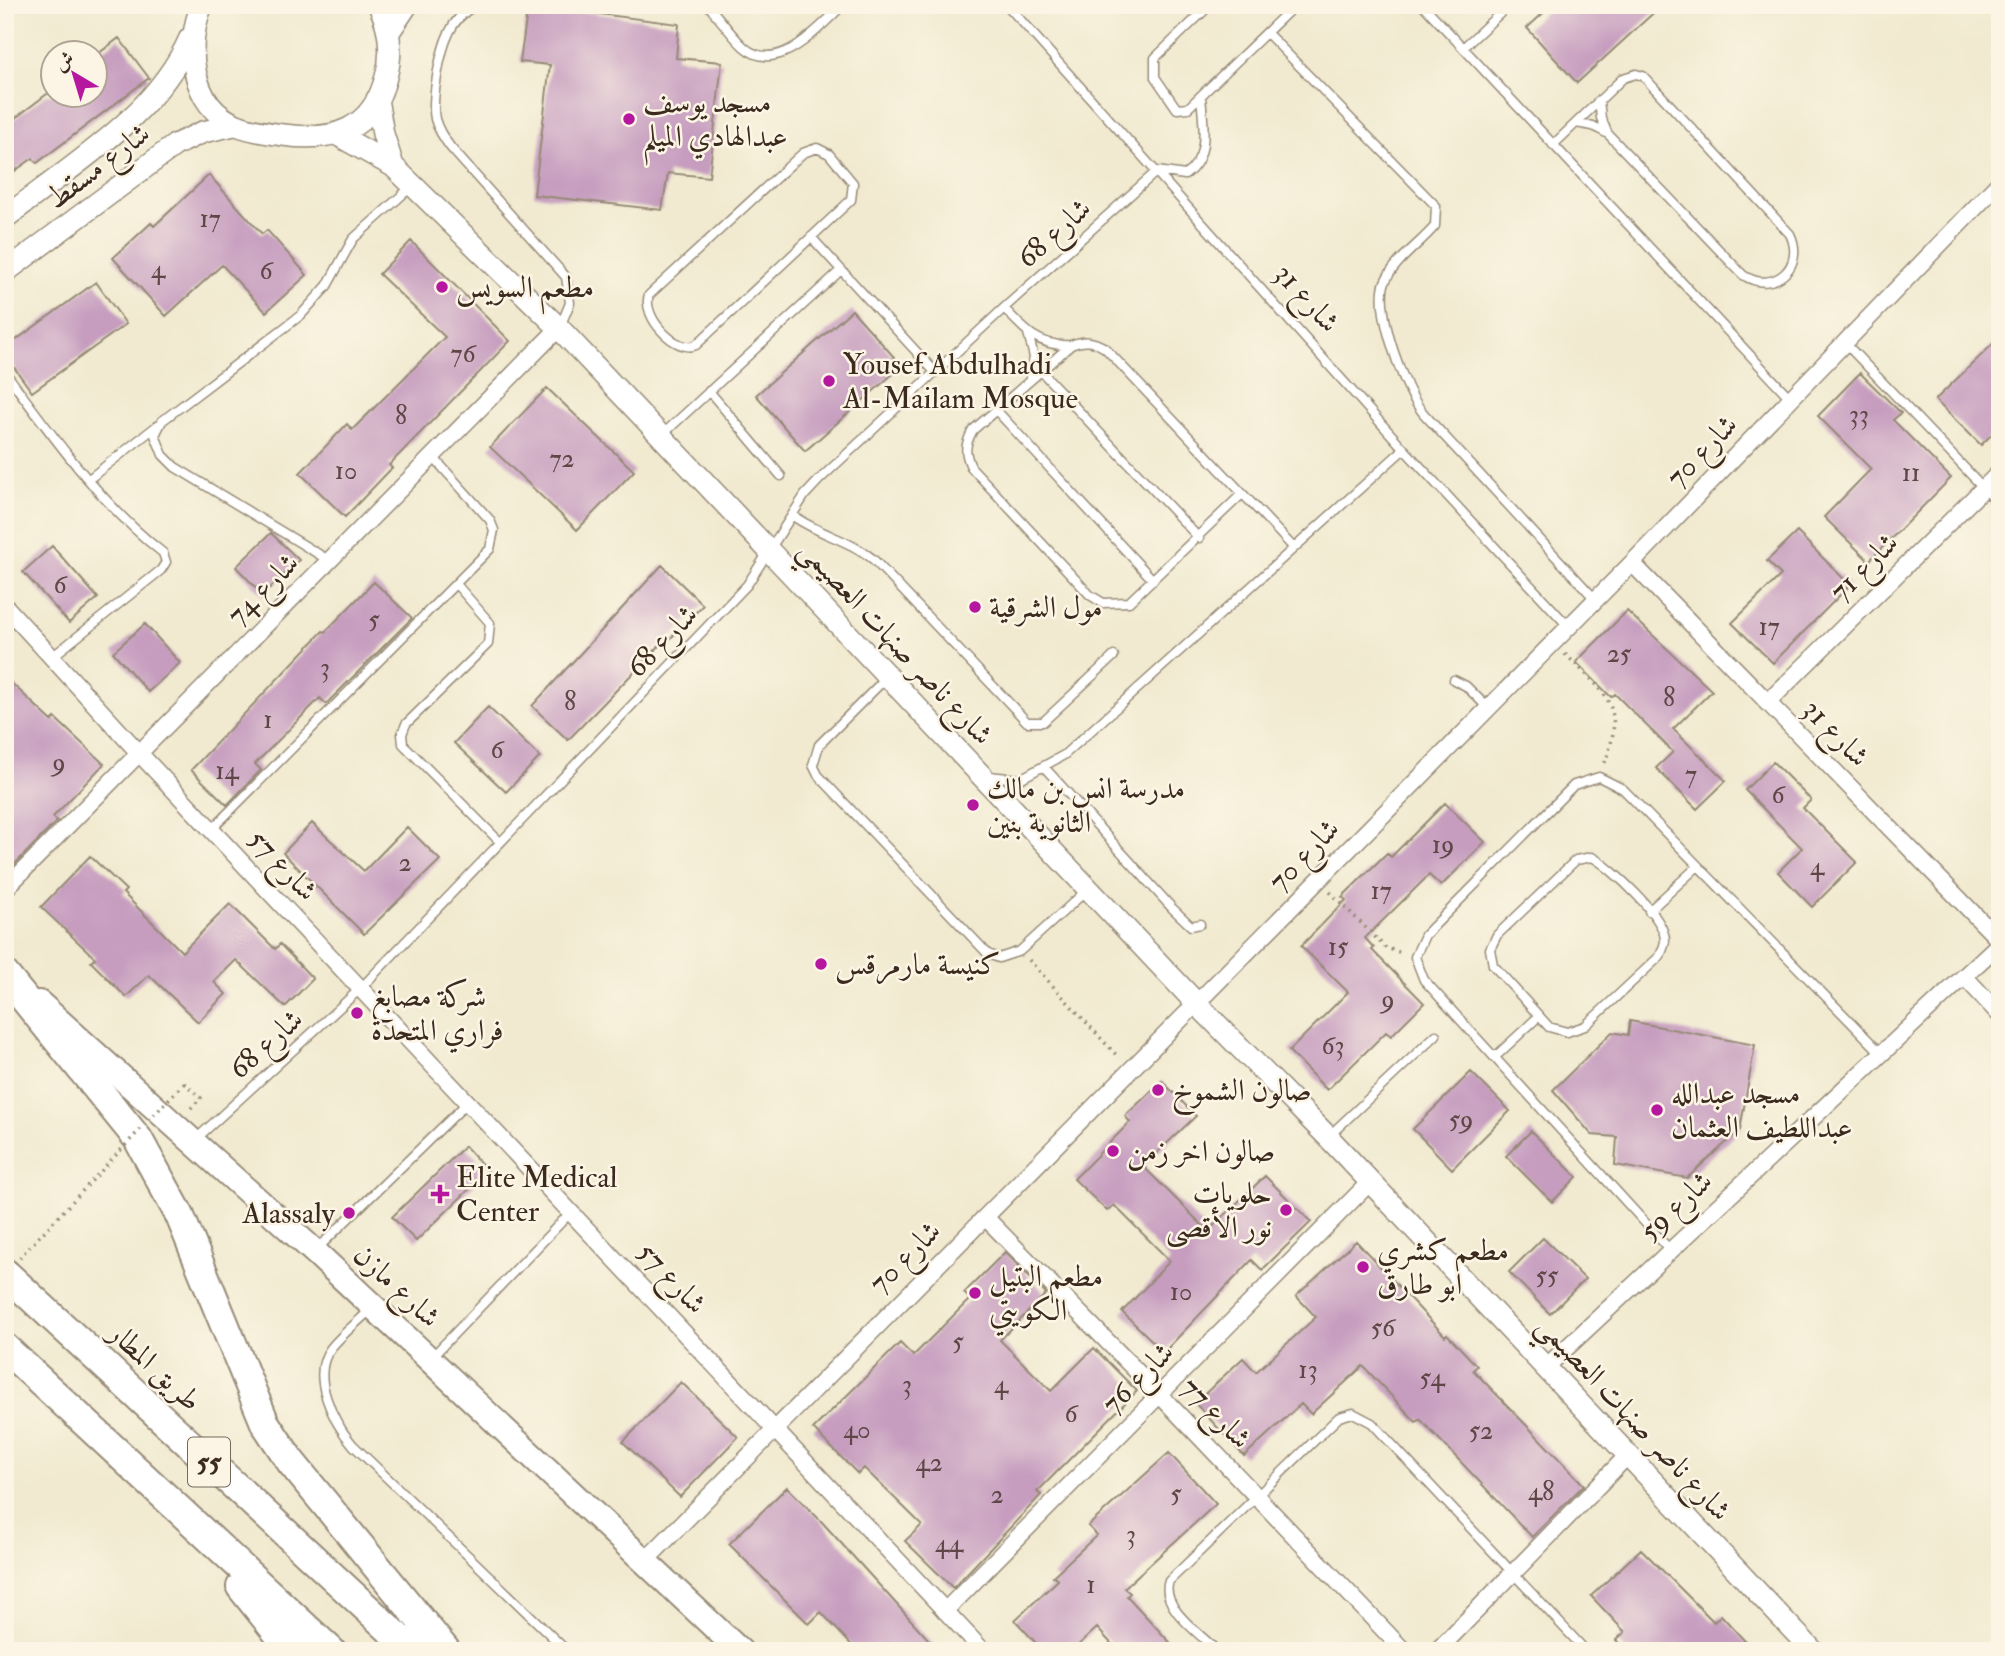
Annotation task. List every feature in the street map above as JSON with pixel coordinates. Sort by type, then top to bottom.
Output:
[{"type":"highway","points":[[5,974],[138,1139],[180,1216],[265,1423],[291,1462],[446,1651]]},
{"type":"highway","name":"طريق المطار","points":[[5,1273],[413,1651]]},
{"type":"highway","name":"55","points":[[5,1348],[331,1651]]},
{"type":"highway","points":[[184,1517],[292,1651]]},
{"type":"main road","name":"شارع مازن","points":[[5,974],[315,1252],[740,1651]]},
{"type":"street","points":[[196,16],[193,63],[203,92],[211,104],[234,125],[313,139],[336,135],[355,127],[377,99],[389,66],[389,32],[379,5]]},
{"type":"street","points":[[389,32],[407,5]]},
{"type":"street","name":"شارع مسقط","points":[[5,218],[146,103],[178,63],[196,16]]},
{"type":"street","name":"شارع ناصر صنهات العصيمي","points":[[377,99],[383,134],[393,166]]},
{"type":"street","name":"شارع مسقط","points":[[5,272],[174,145],[203,132],[234,125]]},
{"type":"street","name":"شارع ناصر صنهات العصيمي","points":[[336,135],[393,166],[559,328],[1088,890],[1328,1137],[1813,1651]]},
{"type":"street","name":"شارع 70","points":[[644,1562],[1632,563],[2000,182]]},
{"type":"street","name":"شارع 74","points":[[5,889],[559,328]]},
{"type":"street","name":"شارع 71","points":[[1767,703],[2000,472]]},
{"type":"street","name":"شارع 31","points":[[1632,563],[2000,942]]},
{"type":"street","name":"شارع 57","points":[[5,606],[211,830],[983,1651]]},
{"type":"street","name":"شارع 59","points":[[1545,1368],[2000,942]]},
{"type":"street","points":[[1964,976],[2000,1015]]},
{"type":"street","name":"شارع 76","points":[[944,1611],[1370,1182]]},
{"type":"street","name":"شارع 77","points":[[985,1217],[1160,1395],[1404,1651]]},
{"type":"street","points":[[1437,1651],[1628,1455]]},
{"type":"lane","points":[[475,5],[456,21],[448,33],[434,100],[435,118],[440,134],[451,148],[566,277],[570,303],[559,328]]},
{"type":"lane","points":[[708,5],[745,48],[766,56],[795,49],[844,5]]},
{"type":"lane","name":"شارع 31","points":[[1007,5],[1404,449],[1568,626]]},
{"type":"lane","points":[[1210,5],[1159,54],[1153,64],[1155,77],[1177,109],[1188,108],[1295,5]]},
{"type":"lane","points":[[1423,5],[1791,399]]},
{"type":"lane","points":[[1463,48],[1509,5]]},
{"type":"lane","points":[[1267,33],[1436,206],[1435,226],[1393,271],[1382,291],[1385,315],[1407,389],[1424,414],[1595,599]]},
{"type":"lane","points":[[1553,145],[1623,78],[1636,74],[1643,76],[1790,234],[1796,251],[1790,268],[1785,275],[1768,283],[1759,283],[1743,275],[1608,134],[1593,126],[1576,123]]},
{"type":"lane","points":[[1157,171],[1185,174],[1195,168],[1204,141],[1201,96]]},
{"type":"lane","points":[[1599,100],[1601,118],[1608,134]]},
{"type":"lane","points":[[817,148],[829,154],[855,189],[851,200],[811,237],[690,348],[677,344],[647,309],[649,295],[654,290],[803,153],[817,148]]},
{"type":"lane","name":"شارع 68","points":[[194,1141],[360,988],[747,585],[792,516],[820,480],[1004,308],[1157,171]]},
{"type":"lane","points":[[89,479],[301,316],[327,286],[353,239],[413,185]]},
{"type":"lane","points":[[811,237],[935,372]]},
{"type":"lane","points":[[661,436],[841,270]]},
{"type":"lane","points":[[1004,308],[1028,333],[1048,344],[1071,345],[1084,341],[1105,348],[1292,546]]},
{"type":"lane","points":[[1028,333],[1034,357],[1029,381]]},
{"type":"lane","points":[[1845,344],[2000,505]]},
{"type":"lane","points":[[1071,345],[973,430],[966,443],[966,456],[971,467],[1090,595],[1103,603],[1129,602],[1242,494]]},
{"type":"lane","points":[[1040,370],[1199,538]]},
{"type":"lane","points":[[5,372],[89,479],[163,553],[166,562],[161,570],[52,658]]},
{"type":"lane","points":[[709,391],[781,476]]},
{"type":"lane","points":[[996,410],[1153,580]]},
{"type":"lane","points":[[162,421],[155,435],[156,441],[175,467],[330,561]]},
{"type":"lane","points":[[976,770],[994,778],[1020,779],[1045,768],[1064,755],[1292,546],[1404,449]]},
{"type":"lane","points":[[211,830],[490,549],[494,530],[489,520],[433,457]]},
{"type":"lane","points":[[792,516],[814,529],[861,549],[874,560],[1027,722],[1043,722],[1114,656]]},
{"type":"lane","points":[[456,584],[490,623],[488,644],[406,723],[401,734],[403,744],[500,842]]},
{"type":"lane","points":[[888,677],[819,745],[813,765],[818,775],[988,954],[999,958],[1020,951],[1088,890]]},
{"type":"lane","points":[[1454,680],[1466,686],[1488,708]]},
{"type":"lane","points":[[1045,768],[1180,916],[1191,926],[1200,924]]},
{"type":"lane","points":[[1671,1250],[1424,980],[1415,957],[1425,935],[1574,785],[1599,777],[1623,789],[1881,1053]]},
{"type":"lane","points":[[1592,857],[1610,866],[1661,926],[1665,941],[1660,956],[1585,1026],[1567,1032],[1549,1027],[1539,1016],[1493,965],[1490,949],[1497,935],[1576,860],[1592,857]]},
{"type":"lane","points":[[1649,911],[1698,866]]},
{"type":"lane","points":[[1495,1058],[1539,1016]]},
{"type":"lane","points":[[1328,1137],[1436,1035]]},
{"type":"lane","points":[[315,1252],[468,1102]]},
{"type":"lane","points":[[429,1360],[571,1212]]},
{"type":"lane","points":[[373,1307],[329,1350],[324,1376],[325,1388],[337,1425],[353,1445],[567,1651]]},
{"type":"lane","points":[[1217,1651],[1170,1602],[1166,1588],[1174,1575],[1339,1417],[1360,1414],[1586,1651]]},
{"type":"path","points":[[1552,642],[1601,689],[1614,713],[1614,738],[1599,777]]},
{"type":"path","points":[[1318,880],[1386,948],[1415,957]]},
{"type":"path","points":[[1020,951],[1130,1071]]},
{"type":"path","points":[[5,1273],[184,1083],[201,1098]]},
{"type":"building","name":"مسجد يوسف عبدالهادي الميلم","points":[[528,5],[679,24],[676,58],[722,62],[709,177],[668,173],[662,210],[534,195],[550,65],[520,62]]},
{"type":"building","points":[[1552,5],[1662,5],[1577,83],[1527,28]]},
{"type":"building","points":[[119,38],[149,78],[37,163],[33,158],[5,178],[5,126],[38,101],[38,108],[108,108],[108,46]]},
{"type":"building","points":[[209,175],[262,234],[267,230],[307,275],[266,312],[222,265],[166,316],[113,258],[151,223],[154,226]]},
{"type":"building","points":[[411,241],[510,341],[389,465],[392,468],[345,517],[300,473],[347,424],[352,430],[445,337],[379,274]]},
{"type":"building","points":[[96,282],[126,324],[32,392],[5,355],[5,348]]},
{"type":"building","name":"Yousef Abdulhadi Al-Mailam Mosque","points":[[852,310],[902,366],[805,451],[756,395]]},
{"type":"building","points":[[2000,337],[2000,426],[1981,445],[1935,400]]},
{"type":"building","points":[[1860,373],[1901,413],[1893,420],[1951,478],[1869,561],[1824,517],[1871,469],[1818,416]]},
{"type":"building","points":[[547,388],[634,471],[577,530],[490,447]]},
{"type":"building","points":[[1797,532],[1850,585],[1773,663],[1732,623],[1781,575],[1767,561]]},
{"type":"building","points":[[271,533],[299,560],[263,595],[236,567]]},
{"type":"building","points":[[52,546],[98,598],[69,623],[23,572]]},
{"type":"building","points":[[662,565],[703,605],[666,643],[664,641],[568,740],[532,706]]},
{"type":"building","points":[[374,582],[412,618],[326,704],[320,698],[255,764],[261,770],[227,805],[191,770],[323,631],[325,632]]},
{"type":"building","points":[[1627,611],[1712,691],[1673,729],[1726,781],[1697,809],[1656,768],[1673,752],[1615,694],[1611,697],[1576,662]]},
{"type":"building","points":[[145,624],[180,663],[148,692],[113,652]]},
{"type":"building","points":[[5,677],[52,721],[55,718],[104,764],[53,817],[57,821],[11,868],[5,863]]},
{"type":"building","points":[[488,707],[540,757],[506,792],[454,743]]},
{"type":"building","points":[[1773,762],[1811,800],[1803,808],[1857,862],[1812,907],[1778,872],[1802,848],[1745,790]]},
{"type":"building","points":[[1445,803],[1485,842],[1441,886],[1429,875],[1365,938],[1374,948],[1372,950],[1424,1003],[1391,1036],[1386,1032],[1327,1090],[1289,1051],[1348,992],[1301,946],[1346,900],[1342,897],[1387,853],[1391,857]]},
{"type":"building","points":[[312,823],[364,871],[407,827],[440,860],[364,934],[283,853]]},
{"type":"building","points":[[90,856],[126,890],[123,893],[182,952],[230,904],[275,949],[280,944],[313,979],[285,1007],[236,960],[214,982],[226,994],[198,1022],[149,975],[126,997],[91,962],[95,958],[41,907]]},
{"type":"building","name":"مسجد عبدالله عبداللطيف العثمان","points":[[1630,1021],[1755,1045],[1740,1130],[1687,1178],[1615,1165],[1617,1137],[1592,1135],[1553,1090],[1612,1032],[1628,1035]]},
{"type":"building","points":[[1471,1072],[1510,1111],[1452,1169],[1413,1129]]},
{"type":"building","points":[[1162,1081],[1196,1116],[1143,1166],[1208,1231],[1265,1176],[1311,1222],[1262,1270],[1252,1260],[1164,1352],[1122,1312],[1170,1261],[1114,1205],[1107,1211],[1074,1179],[1130,1122],[1125,1116]]},
{"type":"building","points":[[1531,1131],[1577,1177],[1552,1202],[1506,1156]]},
{"type":"building","name":"Elite Medical Center","points":[[465,1146],[488,1171],[416,1241],[392,1217]]},
{"type":"building","points":[[1543,1238],[1585,1279],[1550,1314],[1509,1272]]},
{"type":"building","points":[[1356,1241],[1445,1336],[1447,1334],[1477,1366],[1473,1370],[1584,1485],[1532,1537],[1420,1419],[1416,1422],[1363,1366],[1311,1414],[1301,1404],[1244,1456],[1195,1403],[1243,1358],[1256,1372],[1316,1317],[1296,1296]]},
{"type":"building","points":[[1005,1252],[1046,1294],[1000,1340],[1051,1391],[1094,1348],[1137,1391],[1037,1492],[1041,1495],[953,1588],[905,1541],[922,1525],[864,1468],[858,1474],[813,1429],[900,1343],[913,1356],[970,1299],[964,1293]]},
{"type":"building","points":[[681,1382],[738,1437],[680,1497],[623,1442]]},
{"type":"building","points":[[1169,1453],[1216,1504],[1124,1588],[1130,1593],[1127,1596],[1178,1651],[1118,1651],[1097,1628],[1072,1651],[1043,1651],[1015,1620],[1058,1580],[1053,1576],[1097,1535],[1088,1526]]},
{"type":"building","points":[[787,1487],[939,1651],[857,1651],[821,1612],[809,1624],[729,1544]]},
{"type":"building","points":[[1641,1549],[1714,1622],[1721,1615],[1754,1651],[1626,1651],[1616,1640],[1625,1632],[1591,1596]]},
{"type":"place","name":"مسجد يوسف عبدالهادي الميلم","points":[[629,119]]},
{"type":"place","name":"مطعم السويس","points":[[442,287]]},
{"type":"place","name":"Yousef Abdulhadi Al-Mailam Mosque","points":[[829,381]]},
{"type":"place","name":"مول الشرقية","points":[[975,607]]},
{"type":"place","name":"مدرسة انس بن مالك الثانوية بنين","points":[[973,805]]},
{"type":"place","name":"كنيسة مارمرقس","points":[[821,964]]},
{"type":"place","name":"شركة مصابغ فراري المتحدة","points":[[357,1013]]},
{"type":"place","name":"صالون الشموخ","points":[[1158,1090]]},
{"type":"place","name":"مسجد عبدالله عبداللطيف العثمان","points":[[1657,1110]]},
{"type":"place","name":"صالون اخر زمن","points":[[1113,1151]]},
{"type":"place","name":"Elite Medical Center","points":[[440,1194]]},
{"type":"place","name":"حلويات نور الأقصى","points":[[1286,1210]]},
{"type":"place","name":"Alassaly","points":[[349,1213]]},
{"type":"place","name":"مطعم كشري ابو طارق","points":[[1363,1267]]},
{"type":"place","name":"مطعم البتيل الكويتي","points":[[975,1293]]}]
